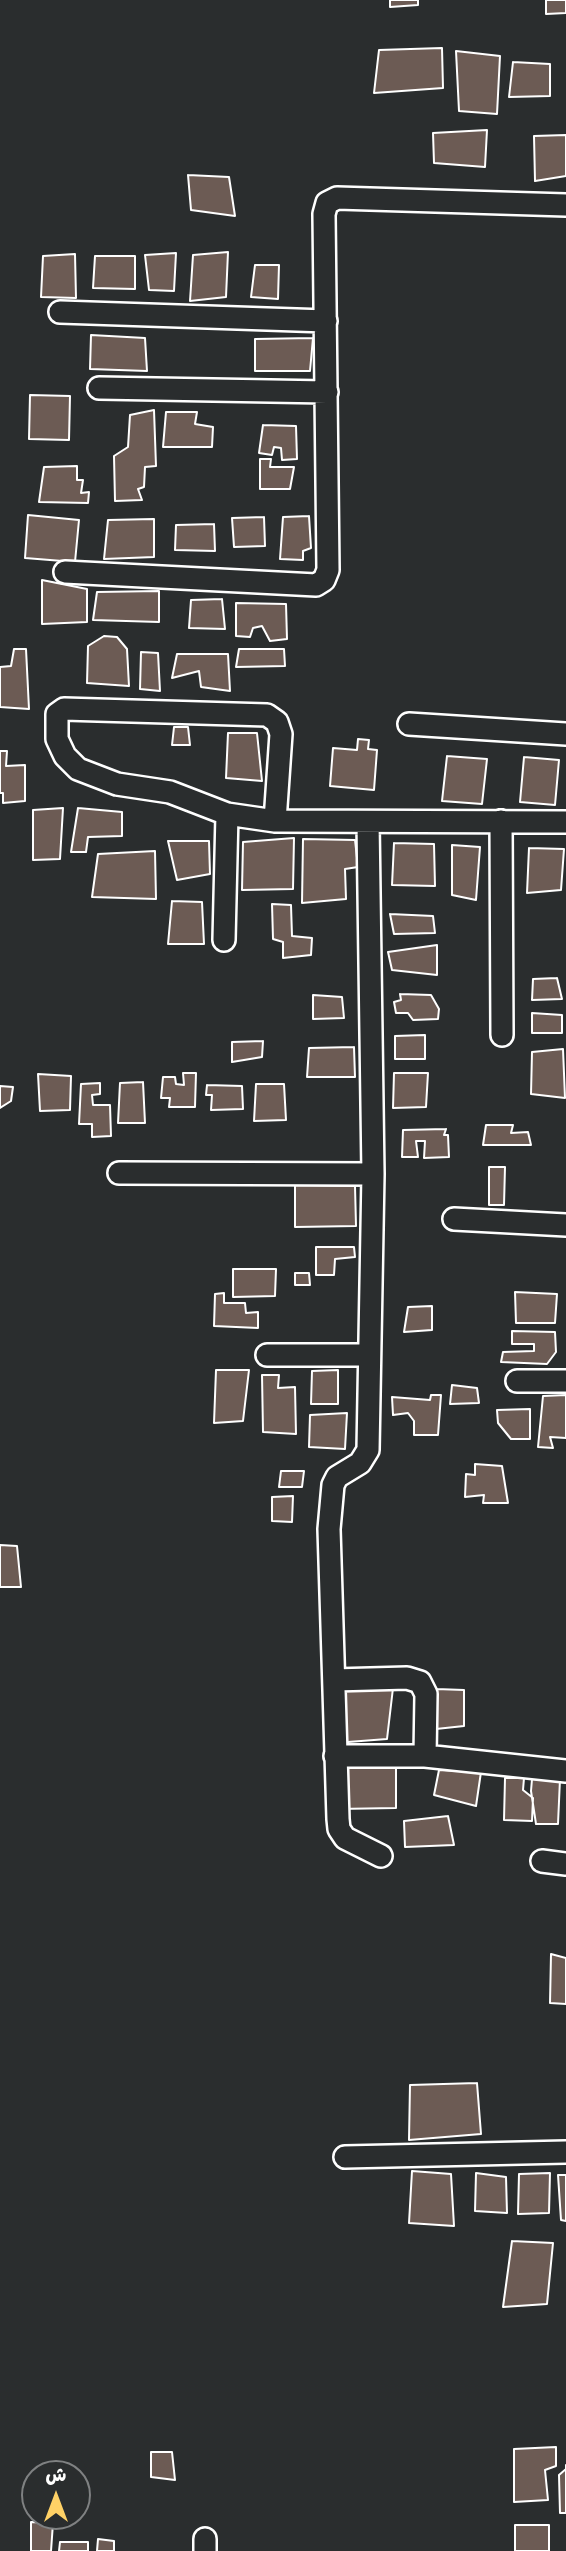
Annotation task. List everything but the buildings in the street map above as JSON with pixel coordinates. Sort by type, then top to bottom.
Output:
[{"type":"street","points":[[65,572],[316,585],[324,580],[328,570],[324,214],[327,203],[337,198],[566,205]]},
{"type":"street","points":[[60,312],[326,321]]},
{"type":"street","points":[[99,388],[327,392]]},
{"type":"street","points":[[275,821],[281,734],[277,722],[267,715],[59,710],[57,739],[65,756],[78,769],[117,784],[170,792],[227,814],[275,821],[566,822]]},
{"type":"street","points":[[409,724],[566,734]]},
{"type":"street","points":[[224,940],[227,814]]},
{"type":"street","points":[[501,821],[502,1035]]},
{"type":"street","points":[[368,822],[373,1174],[366,1457],[360,1464],[337,1477],[333,1485],[330,1528],[335,1756],[340,1829],[345,1838],[381,1856]]},
{"type":"street","points":[[119,1173],[373,1174]]},
{"type":"street","points":[[454,1219],[566,1226]]},
{"type":"street","points":[[267,1355],[369,1355]]},
{"type":"street","points":[[517,1381],[566,1381]]},
{"type":"street","points":[[334,1680],[407,1678],[420,1682],[426,1694],[425,1756]]},
{"type":"street","points":[[335,1756],[425,1756],[566,1771]]},
{"type":"street","points":[[542,1861],[566,1864]]},
{"type":"street","points":[[345,2157],[566,2152]]}]
